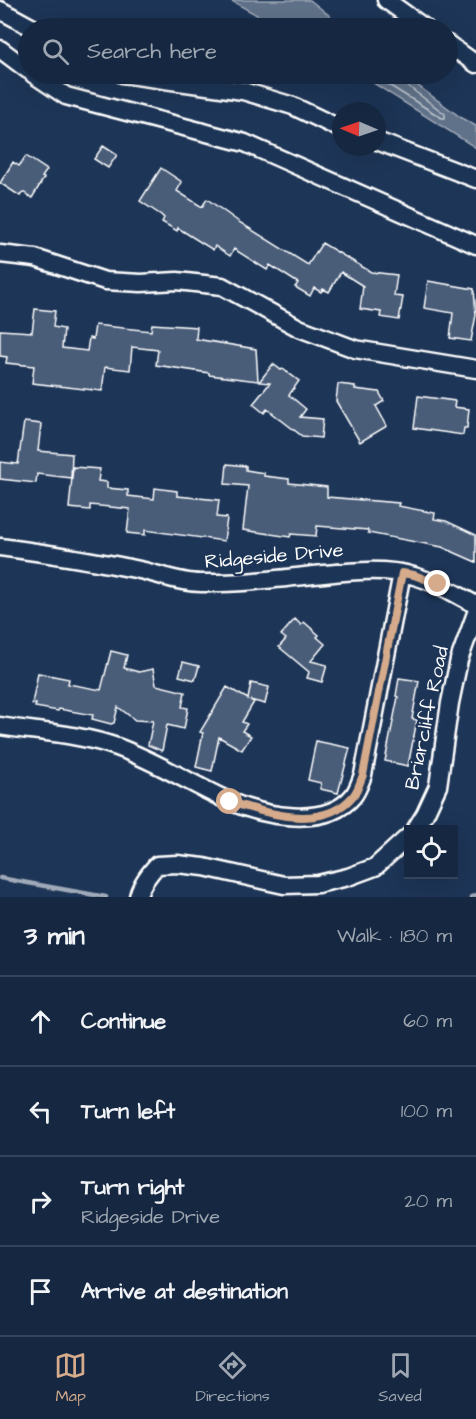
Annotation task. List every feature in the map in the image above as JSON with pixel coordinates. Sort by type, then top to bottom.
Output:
[{"type":"street","points":[[386,0],[411,18]]},
{"type":"street","points":[[0,10],[18,20]]},
{"type":"street","points":[[0,49],[18,62]]},
{"type":"street","points":[[458,52],[476,64]]},
{"type":"street","points":[[48,84],[66,96],[245,143],[476,245]]},
{"type":"street","points":[[189,84],[243,92],[293,106],[332,125]]},
{"type":"street","points":[[386,144],[476,179]]},
{"type":"street","points":[[0,254],[35,258],[105,281],[141,283],[177,280],[222,286],[299,328],[355,349],[476,369]]},
{"type":"street","name":"Ridgeside Drive","points":[[0,548],[74,556],[142,570],[178,581],[200,583],[358,570],[402,573],[438,584],[476,605]]},
{"type":"street","points":[[0,726],[79,738],[114,746],[141,756],[230,802],[256,810],[292,817],[321,815],[338,810],[354,795],[363,775],[402,573]]},
{"type":"street","name":"Briarcliff Road","points":[[418,825],[438,786],[457,671],[476,613]]},
{"type":"street","points":[[138,897],[156,865],[177,864],[204,867],[284,885],[318,884],[348,877],[375,867],[404,841]]},
{"type":"water","points":[[230,0],[310,0],[332,18],[262,18]]},
{"type":"water","points":[[375,84],[416,84],[476,126],[476,148]]},
{"type":"building","points":[[103,146],[117,155],[108,168],[94,159]]},
{"type":"building","points":[[26,156],[47,170],[32,198],[23,192],[20,196],[0,183],[13,162],[19,166]]},
{"type":"building","points":[[161,168],[182,182],[177,191],[202,207],[207,199],[308,265],[322,243],[371,272],[397,275],[394,296],[403,297],[399,320],[380,317],[381,312],[360,309],[363,286],[341,272],[329,292],[323,289],[321,292],[314,288],[310,296],[295,287],[298,283],[270,265],[267,270],[234,249],[230,256],[215,246],[213,250],[178,228],[177,231],[162,222],[164,218],[161,215],[140,201]]},
{"type":"building","points":[[428,281],[474,289],[476,315],[471,341],[450,338],[453,313],[424,308]]},
{"type":"building","points":[[35,309],[55,311],[53,327],[64,329],[62,348],[87,351],[89,338],[93,339],[95,325],[151,331],[152,324],[197,327],[196,339],[256,349],[258,381],[156,365],[158,350],[132,347],[130,370],[105,367],[102,391],[32,383],[34,366],[6,363],[7,357],[0,356],[0,330],[32,332]]},
{"type":"building","points":[[273,364],[299,381],[289,395],[306,409],[300,417],[323,419],[321,438],[302,436],[267,409],[264,413],[253,404],[270,383],[259,382]]},
{"type":"building","points":[[338,384],[379,392],[384,401],[376,406],[387,426],[360,442],[336,401]]},
{"type":"building","points":[[418,396],[455,401],[454,407],[469,409],[467,428],[464,428],[463,435],[414,428]]},
{"type":"building","points":[[24,422],[41,424],[38,451],[72,454],[71,478],[37,474],[36,483],[0,479],[0,462],[18,464]]},
{"type":"building","points":[[227,464],[246,466],[246,470],[264,473],[264,476],[289,479],[289,483],[327,487],[327,497],[399,503],[398,506],[435,513],[434,519],[446,521],[476,535],[476,562],[442,547],[368,533],[368,530],[317,526],[316,536],[291,534],[290,537],[243,530],[248,486],[225,484]]},
{"type":"building","points":[[73,467],[100,469],[98,481],[107,482],[107,488],[128,490],[128,496],[154,499],[155,488],[177,491],[177,496],[219,500],[217,517],[227,518],[224,541],[145,530],[145,535],[127,533],[130,509],[90,505],[90,510],[69,508]]},
{"type":"building","points":[[295,619],[301,625],[304,622],[319,635],[317,637],[325,644],[311,661],[327,665],[322,682],[307,678],[309,672],[279,647],[286,639],[281,635]]},
{"type":"building","points":[[111,651],[127,655],[124,668],[139,672],[153,669],[156,685],[185,692],[182,707],[188,708],[184,729],[167,725],[162,751],[148,745],[153,721],[135,720],[118,707],[114,723],[111,724],[92,719],[93,715],[35,707],[36,704],[32,704],[38,673],[69,679],[68,684],[101,690]]},
{"type":"building","points":[[183,662],[199,666],[195,680],[179,676]]},
{"type":"building","points":[[399,678],[419,681],[412,719],[417,720],[408,766],[385,761],[398,697],[396,696]]},
{"type":"building","points":[[251,683],[269,687],[265,704],[250,700],[254,702],[242,722],[247,724],[242,731],[251,736],[242,750],[219,737],[212,771],[196,767],[203,733],[200,732],[227,687],[248,699]]},
{"type":"building","points":[[316,741],[350,748],[338,793],[320,789],[321,783],[308,780]]},
{"type":"waterway","points":[[0,878],[106,897]]},
{"type":"waterway","points":[[471,897],[476,895]]},
{"type":"route","points":[[230,802],[292,817],[321,815],[338,810],[354,795],[363,775],[402,573],[438,584]]}]
